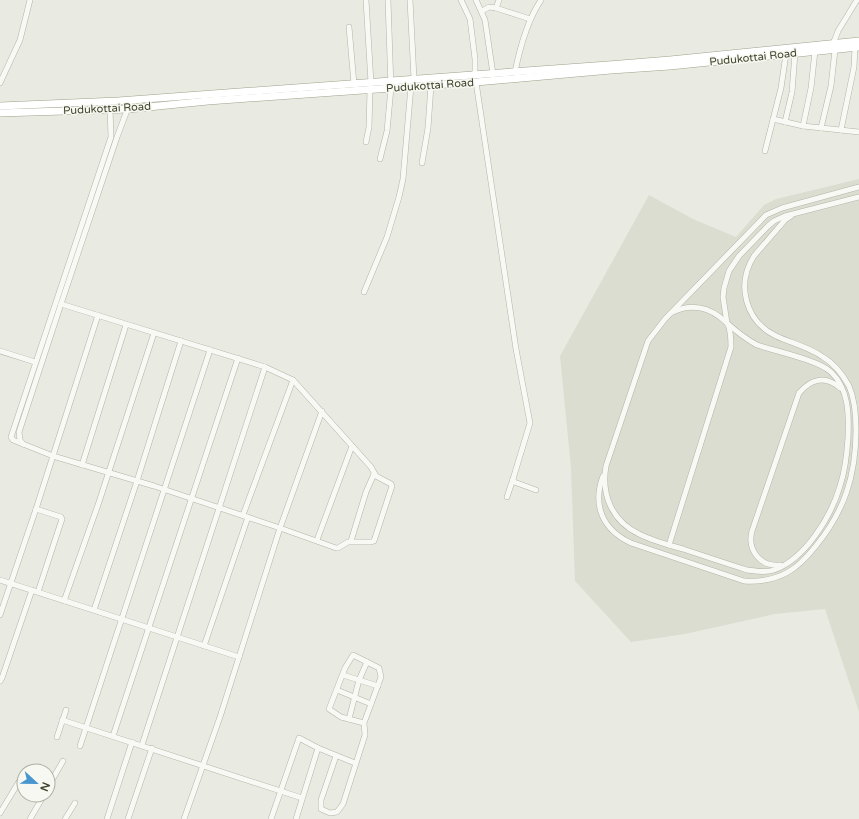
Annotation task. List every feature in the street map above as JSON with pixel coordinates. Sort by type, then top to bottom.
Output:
[{"type":"highway","name":"Pudukottai Road","points":[[413,83],[430,85],[493,74],[858,45]]},
{"type":"highway","name":"Pudukottai Road","points":[[0,106],[110,102],[670,66],[815,52],[834,47]]},
{"type":"highway","name":"Pudukottai Road","points":[[0,113],[128,109],[354,84],[371,86]]},
{"type":"street","points":[[0,83],[20,40],[30,0]]},
{"type":"street","points":[[366,0],[371,86],[369,122],[366,142]]},
{"type":"street","points":[[380,160],[387,131],[391,84],[388,0]]},
{"type":"street","points":[[364,292],[387,237],[403,179],[413,83],[410,0]]},
{"type":"street","points":[[461,0],[470,20],[476,78],[516,349],[530,423],[507,497]]},
{"type":"street","points":[[476,0],[482,10],[485,20],[493,74]]},
{"type":"street","points":[[496,8],[499,0]]},
{"type":"street","points":[[515,72],[519,51],[530,19],[541,0]]},
{"type":"street","points":[[821,128],[831,86],[834,47],[838,31],[857,0]]},
{"type":"street","points":[[482,10],[489,7],[496,8],[530,19]]},
{"type":"street","points":[[349,27],[354,84]]},
{"type":"street","points":[[841,130],[858,45]]},
{"type":"street","points":[[803,126],[811,88],[815,52]]},
{"type":"street","points":[[785,122],[792,92],[795,53]]},
{"type":"street","points":[[765,151],[781,88],[786,54]]},
{"type":"street","points":[[422,162],[428,128],[430,85]]},
{"type":"street","points":[[61,304],[238,358],[265,367],[293,380],[371,467],[374,474],[391,484],[392,486],[374,540],[371,542],[348,542],[338,548],[192,498],[53,456],[13,440],[12,434],[36,360],[131,100]]},
{"type":"street","points":[[23,444],[20,440],[19,432],[61,304],[110,137],[110,102]]},
{"type":"street","points":[[773,119],[803,126],[859,132]]},
{"type":"street","points":[[799,212],[785,220],[754,256],[746,272],[744,281],[745,298],[759,323],[776,336],[822,356],[836,368],[848,386],[855,409],[856,450],[854,466],[842,505],[828,530],[807,557],[790,571],[779,577],[767,580],[744,581],[631,543],[618,536],[607,525],[603,518],[600,509],[600,484],[645,346],[665,319],[766,215],[782,208],[859,187]]},
{"type":"street","points":[[669,545],[730,353],[731,342],[723,297],[727,275],[733,263],[774,221],[799,212],[859,197]]},
{"type":"street","points":[[606,466],[604,488],[607,499],[612,510],[629,528],[638,534],[747,570],[767,572],[794,558],[816,534],[828,515],[836,496],[840,486],[847,454],[848,420],[846,398],[831,372],[814,363],[757,345],[749,341],[713,312],[702,308],[696,307],[679,310],[665,319]]},
{"type":"street","points":[[0,616],[98,315]]},
{"type":"street","points":[[82,465],[126,325]]},
{"type":"street","points":[[64,601],[143,370],[154,333]]},
{"type":"street","points":[[94,610],[137,481],[181,341]]},
{"type":"street","points":[[80,746],[210,350]]},
{"type":"street","points":[[0,351],[36,360],[43,359]]},
{"type":"street","points":[[113,736],[238,358]]},
{"type":"street","points":[[142,745],[265,367]]},
{"type":"street","points":[[204,646],[246,516],[293,380]]},
{"type":"street","points":[[783,565],[771,565],[760,560],[752,549],[751,540],[752,531],[798,397],[805,386],[821,380],[837,385],[846,398]]},
{"type":"street","points":[[184,819],[220,716],[280,528],[322,411]]},
{"type":"street","points":[[317,540],[352,446]]},
{"type":"street","points":[[351,542],[366,492],[374,474]]},
{"type":"street","points":[[513,479],[514,482],[536,490]]},
{"type":"street","points":[[36,509],[61,517],[62,519],[38,592]]},
{"type":"street","points":[[0,580],[239,657]]},
{"type":"street","points":[[0,681],[32,590]]},
{"type":"street","points":[[336,756],[321,800],[322,809],[330,813],[337,812],[343,804],[365,735],[364,722],[381,677],[379,668],[353,655],[342,675],[329,709],[341,717],[364,722]]},
{"type":"street","points":[[349,719],[359,680],[367,662]]},
{"type":"street","points":[[342,675],[378,686]]},
{"type":"street","points":[[337,690],[371,704]]},
{"type":"street","points":[[57,737],[66,710]]},
{"type":"street","points":[[62,720],[302,798]]},
{"type":"street","points":[[272,819],[299,738],[355,764]]},
{"type":"street","points":[[107,819],[132,742]]},
{"type":"street","points":[[128,819],[152,748]]},
{"type":"street","points":[[296,819],[318,748]]},
{"type":"street","points":[[56,773],[63,761]]},
{"type":"street","points":[[0,813],[16,787]]},
{"type":"street","points":[[30,819],[39,803]]},
{"type":"street","points":[[65,819],[74,803]]},
{"type":"shaded area","points":[[859,179],[859,712],[825,609],[775,614],[685,634],[631,642],[575,581],[571,468],[560,356],[649,195],[693,219],[736,237],[764,205],[776,199]]}]
